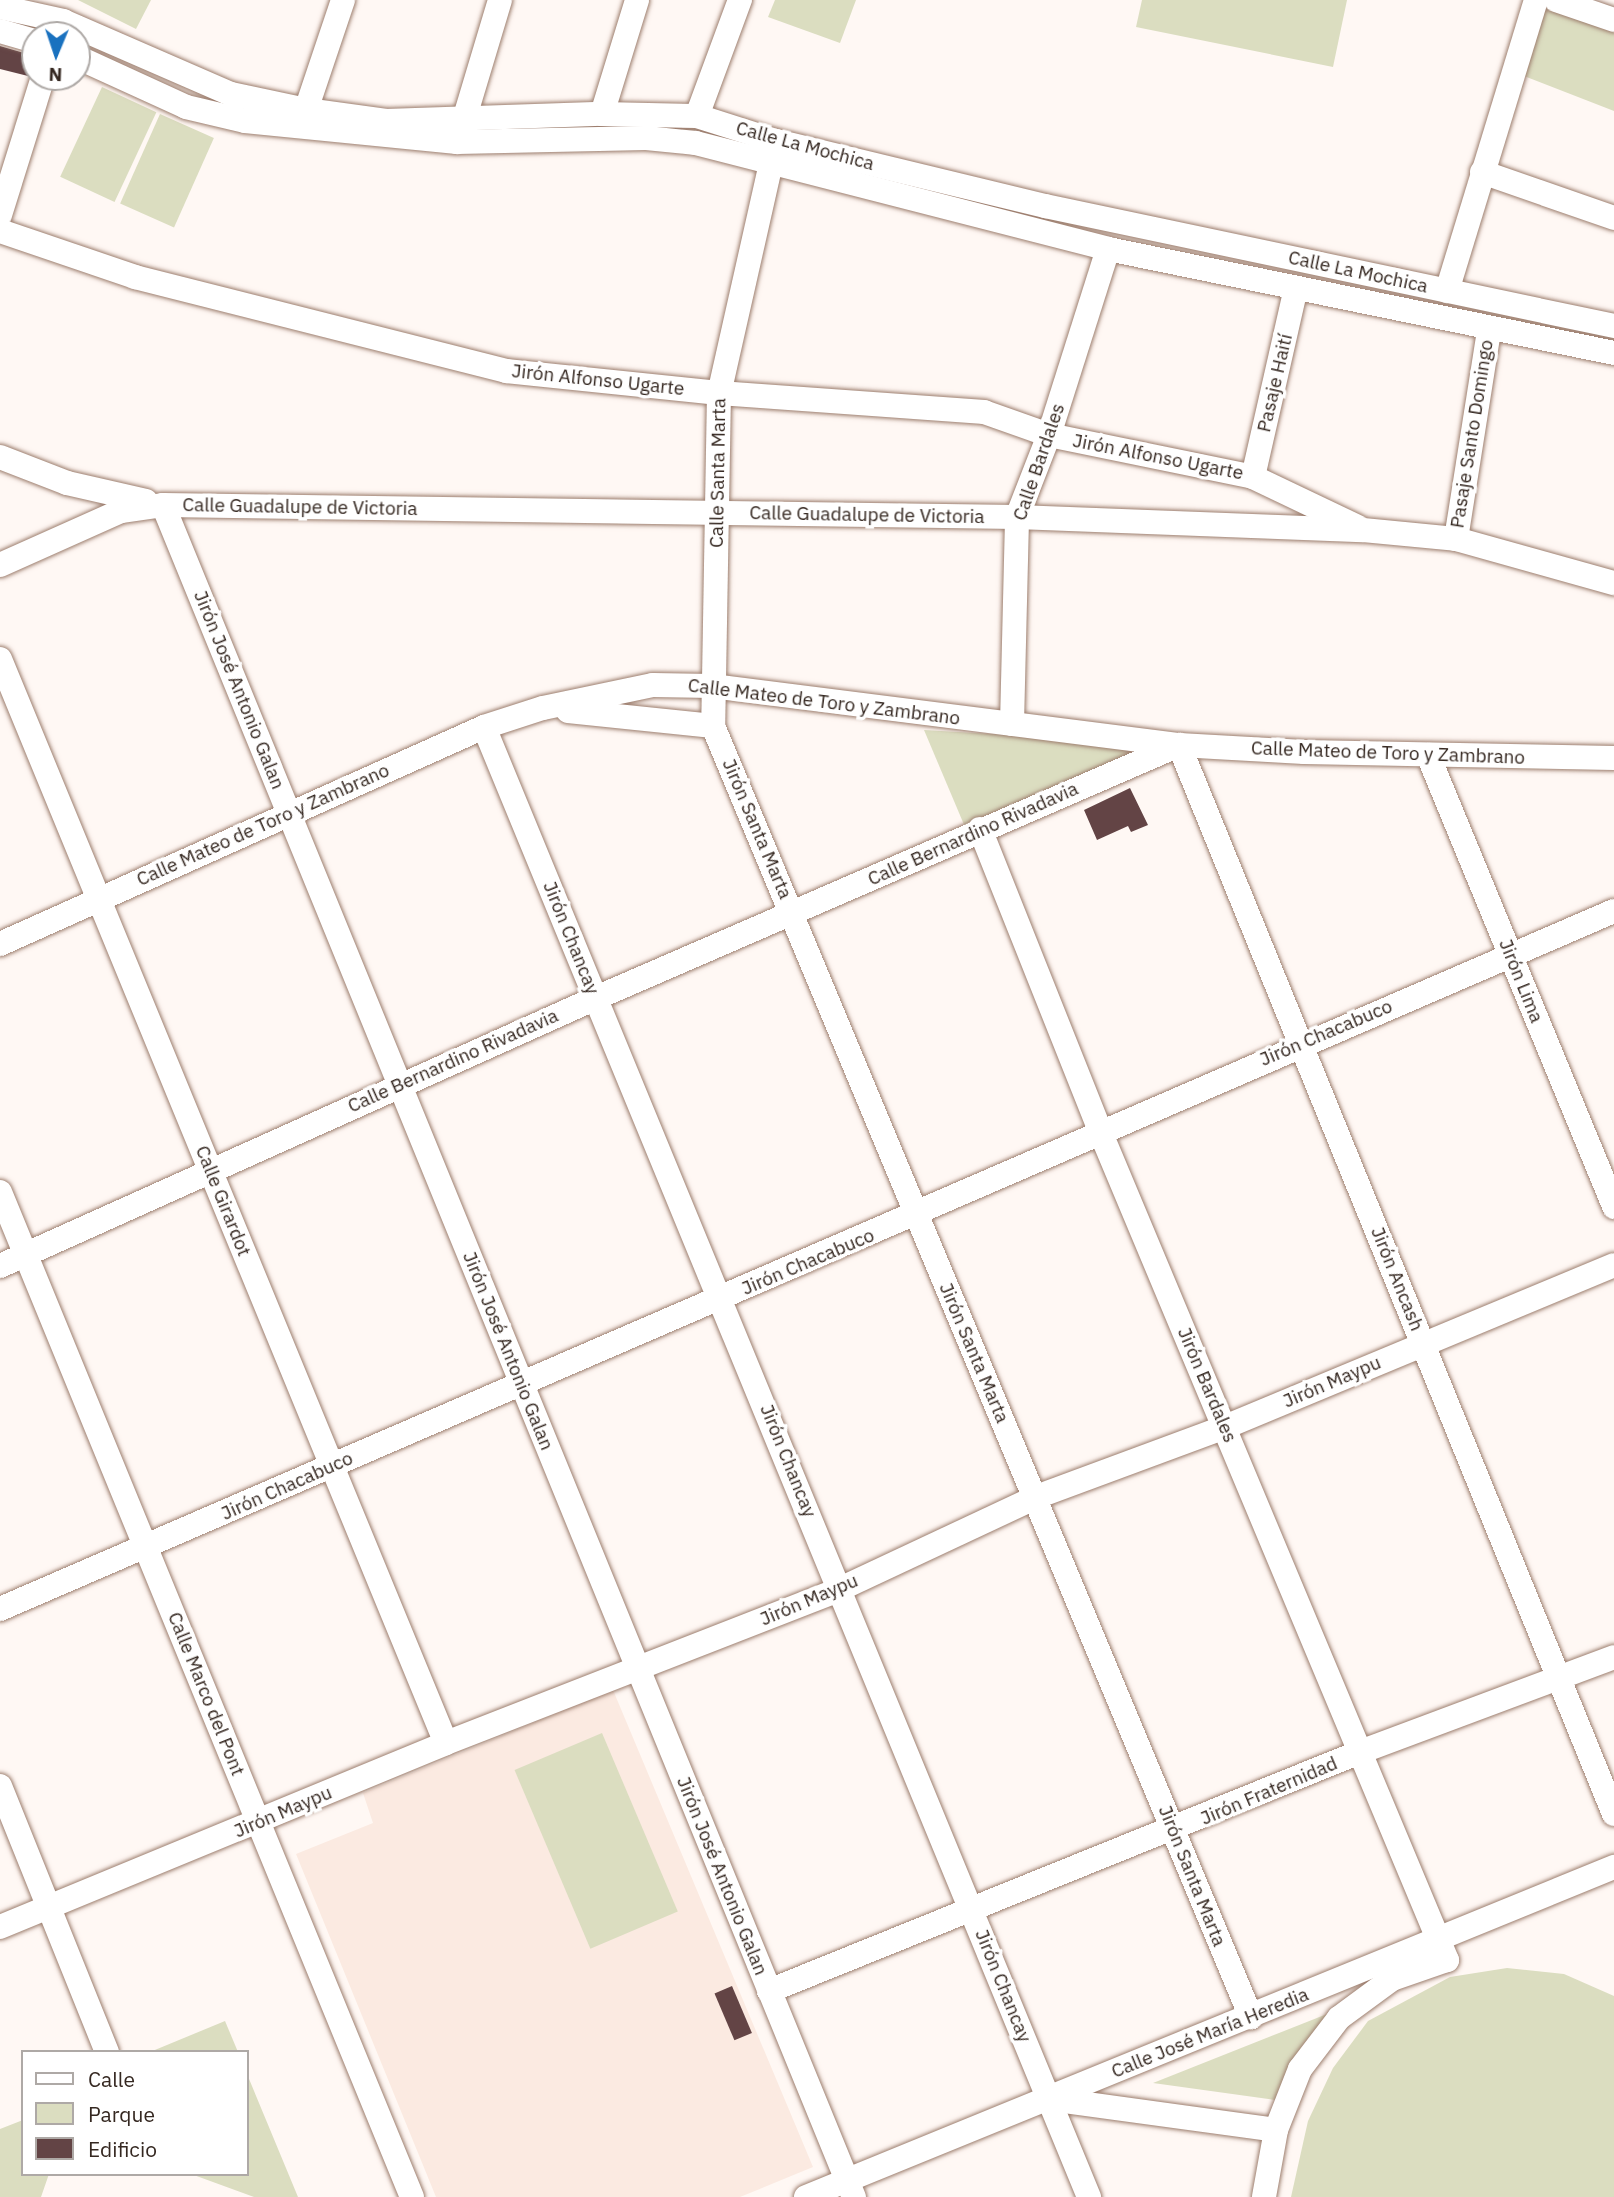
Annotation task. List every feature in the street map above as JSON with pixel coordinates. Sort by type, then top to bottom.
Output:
[{"type":"street","points":[[306,110],[343,0]]},
{"type":"street","points":[[464,120],[500,0]]},
{"type":"street","points":[[602,114],[637,0]]},
{"type":"street","points":[[697,116],[740,0]]},
{"type":"street","points":[[1447,290],[1536,0]]},
{"type":"street","points":[[1556,0],[1614,20]]},
{"type":"street","name":"Calle La Mochica","points":[[0,7],[63,21],[231,94],[306,110],[386,121],[602,114],[697,116],[773,152],[1108,249],[1489,330],[1614,353]]},
{"type":"street","points":[[0,31],[21,37]]},
{"type":"street","name":"Calle La Mochica","points":[[91,63],[186,107],[245,121],[457,142],[646,138],[773,152],[1045,206],[1614,326]]},
{"type":"street","points":[[0,215],[39,91]]},
{"type":"street","name":"Calle Santa Marta","points":[[712,685],[719,393],[773,152]]},
{"type":"street","points":[[1482,172],[1614,218]]},
{"type":"street","name":"Jirón Alfonso Ugarte","points":[[0,232],[135,277],[502,370],[719,393],[975,410],[1049,435],[1253,477],[1363,530]]},
{"type":"street","name":"Calle Bardales","points":[[1012,724],[1017,517],[1049,435],[1108,249]]},
{"type":"street","name":"Pasaje Haití","points":[[1253,477],[1296,288]]},
{"type":"street","name":"Pasaje Santo Domingo","points":[[1456,539],[1489,330]]},
{"type":"street","name":"Calle Guadalupe de Victoria","points":[[0,457],[109,505],[1017,517],[1363,530],[1456,539],[1614,583]]},
{"type":"street","points":[[0,565],[109,505]]},
{"type":"street","name":"Jirón José Antonio Galan","points":[[163,505],[850,2189]]},
{"type":"street","name":"Calle Girardot","points":[[0,659],[446,1743]]},
{"type":"street","name":"Calle Mateo de Toro y Zambrano","points":[[0,944],[289,811],[484,727],[543,708],[653,685],[712,685],[1179,745],[1428,755],[1614,758]]},
{"type":"street","name":"Jirón Santa Marta","points":[[712,685],[713,726],[1251,2017]]},
{"type":"street","points":[[543,708],[713,726]]},
{"type":"street","name":"Jirón Chancay","points":[[484,727],[972,1909],[1049,2099],[1081,2195]]},
{"type":"street","name":"Calle Bernardino Rivadavia","points":[[0,1266],[399,1085],[1179,745]]},
{"type":"street","name":"Jirón Ancash","points":[[1179,745],[1614,1814]]},
{"type":"street","name":"Jirón Lima","points":[[1428,755],[1614,1207]]},
{"type":"street","name":"Jirón Bardales","points":[[980,830],[1100,1131],[1439,1938]]},
{"type":"street","name":"Jirón Chacabuco","points":[[0,1609],[147,1548],[520,1382],[915,1216],[1302,1043],[1614,911]]},
{"type":"street","name":"Calle Marco del Pont","points":[[0,1192],[412,2197]]},
{"type":"street","name":"Jirón Maypu","points":[[0,1927],[258,1823],[446,1743],[840,1589],[1036,1497],[1225,1427],[1614,1265]]},
{"type":"street","name":"Jirón Fraternidad","points":[[769,1990],[1174,1830],[1360,1752],[1614,1657]]},
{"type":"street","points":[[0,1786],[106,2050]]},
{"type":"street","name":"Calle José María Heredia","points":[[806,2197],[850,2189],[1049,2099],[1614,1867]]},
{"type":"street","points":[[1264,2197],[1276,2130],[1300,2069],[1339,2018],[1392,1979],[1447,1960],[1439,1938]]},
{"type":"street","points":[[1049,2099],[1276,2130]]},
{"type":"shaded area","points":[[613,1690],[813,2167],[740,2197],[436,2197],[296,1854],[373,1823],[363,1793]]},
{"type":"green space","points":[[78,0],[151,0],[136,29]]},
{"type":"green space","points":[[775,0],[856,0],[840,43],[768,17]]},
{"type":"green space","points":[[1142,0],[1347,0],[1333,67],[1136,27]]},
{"type":"green space","points":[[1543,6],[1614,31],[1614,111],[1519,74]]},
{"type":"green space","points":[[102,87],[156,112],[115,202],[60,177]]},
{"type":"green space","points":[[160,114],[214,138],[174,228],[120,204]]},
{"type":"green space","points":[[924,730],[1179,745],[965,827]]},
{"type":"green space","points":[[602,1733],[678,1912],[590,1949],[515,1770]]},
{"type":"green space","points":[[1507,1968],[1564,1974],[1614,1996],[1614,2197],[1291,2197],[1308,2121],[1333,2068],[1368,2021],[1450,1977]]},
{"type":"green space","points":[[1332,2012],[1282,2101],[1153,2083]]},
{"type":"green space","points":[[225,2021],[237,2050],[155,2050]]},
{"type":"green space","points":[[248,2076],[298,2197],[254,2197],[196,2176],[248,2176]]},
{"type":"green space","points":[[21,2121],[21,2176],[48,2176],[41,2197],[0,2197],[0,2129]]},
{"type":"building","points":[[0,46],[21,52],[21,74],[0,69]]},
{"type":"building","points":[[1130,788],[1148,825],[1131,832],[1128,826],[1097,840],[1084,810]]},
{"type":"building","points":[[732,1986],[752,2033],[734,2040],[715,1993]]}]
